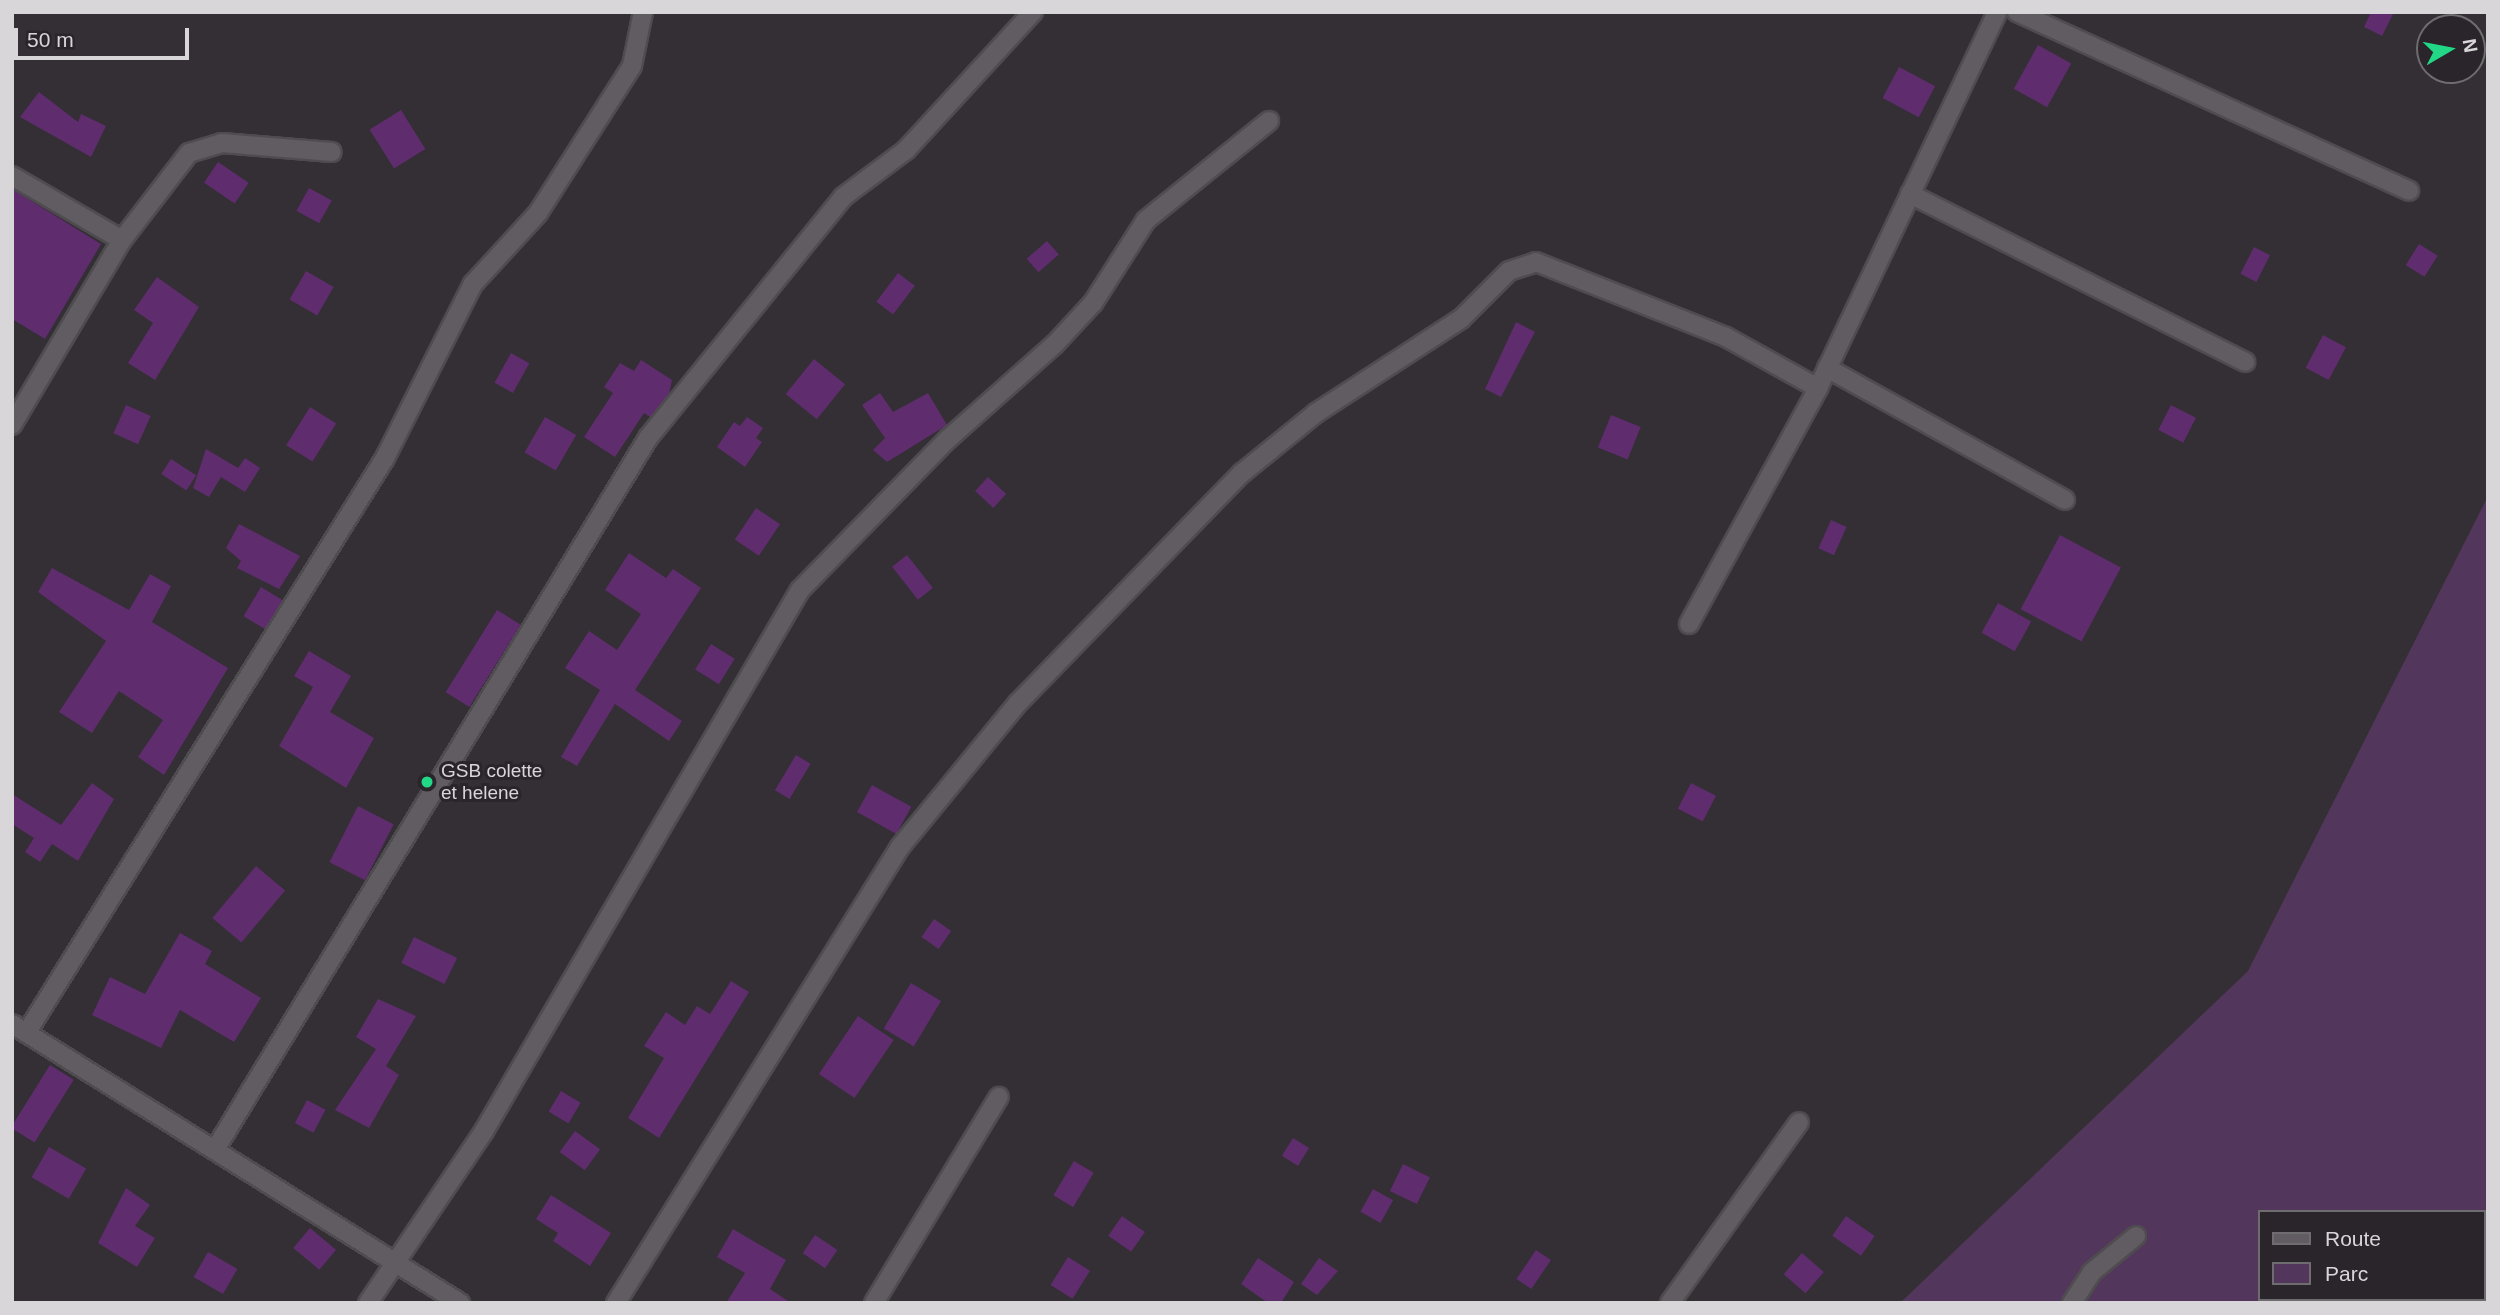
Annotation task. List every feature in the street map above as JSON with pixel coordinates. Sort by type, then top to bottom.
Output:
[{"type":"street","points":[[460,1303],[216,1148],[19,1028],[385,458],[473,284],[538,213],[632,66],[643,12]]},
{"type":"street","points":[[216,1148],[648,438],[844,197],[906,150],[1033,12]]},
{"type":"street","points":[[1689,624],[1818,388],[1997,12]]},
{"type":"street","points":[[2017,12],[2409,191]]},
{"type":"street","points":[[368,1303],[392,1261],[484,1132],[800,590],[1093,303],[1146,220],[1269,121]]},
{"type":"street","points":[[12,425],[121,240],[189,153],[222,143],[332,152]]},
{"type":"street","points":[[12,176],[121,240]]},
{"type":"street","points":[[1910,194],[2245,362]]},
{"type":"street","points":[[616,1303],[900,847],[1018,703],[1242,473],[1316,413],[1461,319],[1509,271],[1536,262],[1726,337],[1818,388]]},
{"type":"street","points":[[1827,368],[2065,500]]},
{"type":"street","points":[[874,1303],[999,1097]]},
{"type":"street","points":[[1670,1303],[1799,1122]]},
{"type":"street","points":[[2073,1303],[2092,1272],[2136,1236]]},
{"type":"green space","points":[[2488,496],[2488,1303],[1900,1303],[2248,971]]},
{"type":"building","points":[[2371,12],[2394,12],[2382,36],[2364,27]]},
{"type":"building","points":[[2038,45],[2071,63],[2047,107],[2014,89]]},
{"type":"building","points":[[1899,67],[1935,86],[1919,117],[1883,98]]},
{"type":"building","points":[[39,92],[78,122],[81,114],[106,126],[91,157],[20,117]]},
{"type":"building","points":[[401,110],[425,149],[394,169],[370,130]]},
{"type":"building","points":[[218,162],[249,183],[235,203],[204,183]]},
{"type":"building","points":[[309,188],[332,201],[319,223],[296,211]]},
{"type":"building","points":[[12,189],[101,244],[45,339],[12,319]]},
{"type":"building","points":[[1047,241],[1059,255],[1038,272],[1027,259]]},
{"type":"building","points":[[2419,244],[2438,256],[2424,277],[2406,265]]},
{"type":"building","points":[[2254,247],[2270,255],[2256,282],[2240,274]]},
{"type":"building","points":[[306,271],[334,287],[317,316],[290,300]]},
{"type":"building","points":[[898,273],[915,286],[893,314],[876,302]]},
{"type":"building","points":[[157,277],[199,307],[155,380],[128,363],[153,323],[134,310]]},
{"type":"building","points":[[1516,322],[1535,332],[1501,397],[1485,389]]},
{"type":"building","points":[[2323,335],[2346,347],[2329,380],[2306,368]]},
{"type":"building","points":[[511,353],[529,363],[513,393],[495,383]]},
{"type":"building","points":[[814,359],[845,384],[817,419],[786,394]]},
{"type":"building","points":[[641,360],[672,380],[669,394],[650,417],[644,413],[615,457],[584,437],[613,393],[604,387],[620,363],[634,371]]},
{"type":"building","points":[[880,393],[893,412],[928,393],[947,425],[887,462],[873,450],[885,438],[862,405]]},
{"type":"building","points":[[126,405],[151,416],[138,444],[113,433]]},
{"type":"building","points":[[2171,405],[2196,418],[2183,443],[2158,430]]},
{"type":"building","points":[[310,407],[336,423],[312,462],[286,445]]},
{"type":"building","points":[[1611,415],[1641,427],[1628,459],[1598,447]]},
{"type":"building","points":[[545,417],[576,435],[556,471],[524,453]]},
{"type":"building","points":[[747,417],[763,428],[756,438],[762,442],[745,467],[717,447],[734,422],[740,426]]},
{"type":"building","points":[[206,449],[238,468],[245,458],[260,468],[245,492],[221,477],[209,497],[193,488]]},
{"type":"building","points":[[171,459],[196,475],[186,490],[161,474]]},
{"type":"building","points":[[988,477],[1006,494],[993,508],[975,491]]},
{"type":"building","points":[[756,508],[780,524],[759,556],[735,540]]},
{"type":"building","points":[[1831,520],[1847,527],[1834,555],[1818,548]]},
{"type":"building","points":[[239,524],[300,556],[279,589],[237,568],[241,561],[226,548]]},
{"type":"building","points":[[2060,535],[2121,567],[2081,642],[2021,609]]},
{"type":"building","points":[[629,553],[666,578],[673,569],[701,588],[635,690],[682,721],[669,741],[615,704],[577,766],[561,757],[600,690],[565,668],[589,631],[617,650],[641,614],[605,590]]},
{"type":"building","points":[[907,555],[933,588],[918,600],[892,567]]},
{"type":"building","points":[[52,568],[129,610],[150,574],[171,586],[152,622],[228,668],[164,775],[138,757],[163,720],[119,691],[92,733],[59,712],[106,641],[38,592]]},
{"type":"building","points":[[261,587],[283,600],[266,630],[243,616]]},
{"type":"building","points":[[1998,603],[2031,621],[2015,651],[1982,633]]},
{"type":"building","points":[[497,610],[521,625],[469,707],[446,692]]},
{"type":"building","points":[[711,644],[735,659],[719,684],[695,669]]},
{"type":"building","points":[[309,651],[351,676],[330,712],[374,738],[346,788],[279,746],[313,687],[294,676]]},
{"type":"building","points":[[796,755],[811,764],[789,799],[775,790]]},
{"type":"building","points":[[92,783],[114,799],[78,861],[52,844],[40,862],[25,852],[34,838],[12,824],[12,794],[61,825]]},
{"type":"building","points":[[1691,783],[1716,796],[1703,822],[1678,809]]},
{"type":"building","points":[[872,785],[911,807],[896,834],[857,812]]},
{"type":"building","points":[[358,806],[394,824],[365,880],[329,862]]},
{"type":"building","points":[[256,866],[285,890],[241,943],[212,918]]},
{"type":"building","points":[[934,919],[951,931],[939,949],[921,937]]},
{"type":"building","points":[[180,933],[212,951],[205,964],[261,998],[234,1042],[180,1010],[161,1048],[92,1015],[110,977],[145,994]]},
{"type":"building","points":[[414,937],[457,958],[444,984],[401,963]]},
{"type":"building","points":[[731,981],[749,992],[659,1138],[628,1118],[664,1058],[644,1046],[666,1012],[685,1025],[697,1006],[710,1014]]},
{"type":"building","points":[[911,983],[941,1001],[914,1046],[884,1028]]},
{"type":"building","points":[[378,999],[416,1016],[386,1066],[399,1075],[369,1128],[335,1110],[376,1049],[356,1037]]},
{"type":"building","points":[[858,1016],[894,1040],[855,1098],[819,1074]]},
{"type":"building","points":[[50,1065],[74,1080],[35,1143],[12,1129],[12,1126]]},
{"type":"building","points":[[561,1091],[581,1103],[568,1123],[549,1112]]},
{"type":"building","points":[[307,1100],[326,1110],[313,1133],[295,1123]]},
{"type":"building","points":[[575,1131],[600,1149],[585,1170],[560,1152]]},
{"type":"building","points":[[1293,1138],[1309,1148],[1298,1166],[1282,1156]]},
{"type":"building","points":[[49,1147],[86,1168],[69,1199],[32,1177]]},
{"type":"building","points":[[1074,1161],[1094,1173],[1073,1207],[1053,1195]]},
{"type":"building","points":[[1403,1164],[1430,1177],[1417,1204],[1390,1191]]},
{"type":"building","points":[[126,1188],[150,1205],[135,1226],[155,1238],[137,1267],[98,1243]]},
{"type":"building","points":[[1373,1189],[1393,1200],[1381,1223],[1360,1212]]},
{"type":"building","points":[[551,1195],[611,1233],[590,1266],[553,1241],[558,1233],[536,1219]]},
{"type":"building","points":[[1122,1216],[1145,1232],[1131,1252],[1108,1236]]},
{"type":"building","points":[[1846,1216],[1875,1236],[1861,1256],[1832,1236]]},
{"type":"building","points":[[310,1228],[336,1250],[319,1270],[293,1248]]},
{"type":"building","points":[[733,1229],[786,1260],[770,1289],[791,1303],[726,1303],[745,1273],[717,1257]]},
{"type":"building","points":[[815,1235],[837,1250],[825,1268],[803,1253]]},
{"type":"building","points":[[1536,1250],[1551,1260],[1531,1289],[1516,1279]]},
{"type":"building","points":[[208,1252],[237,1269],[223,1294],[194,1277]]},
{"type":"building","points":[[1802,1253],[1824,1272],[1806,1293],[1784,1274]]},
{"type":"building","points":[[1068,1257],[1090,1271],[1073,1299],[1051,1285]]},
{"type":"building","points":[[1258,1258],[1294,1282],[1281,1303],[1268,1303],[1241,1284]]},
{"type":"building","points":[[1319,1258],[1338,1271],[1317,1295],[1301,1284]]},
{"type":"place","name":"GSB colette et helene","points":[[427,782]]}]
